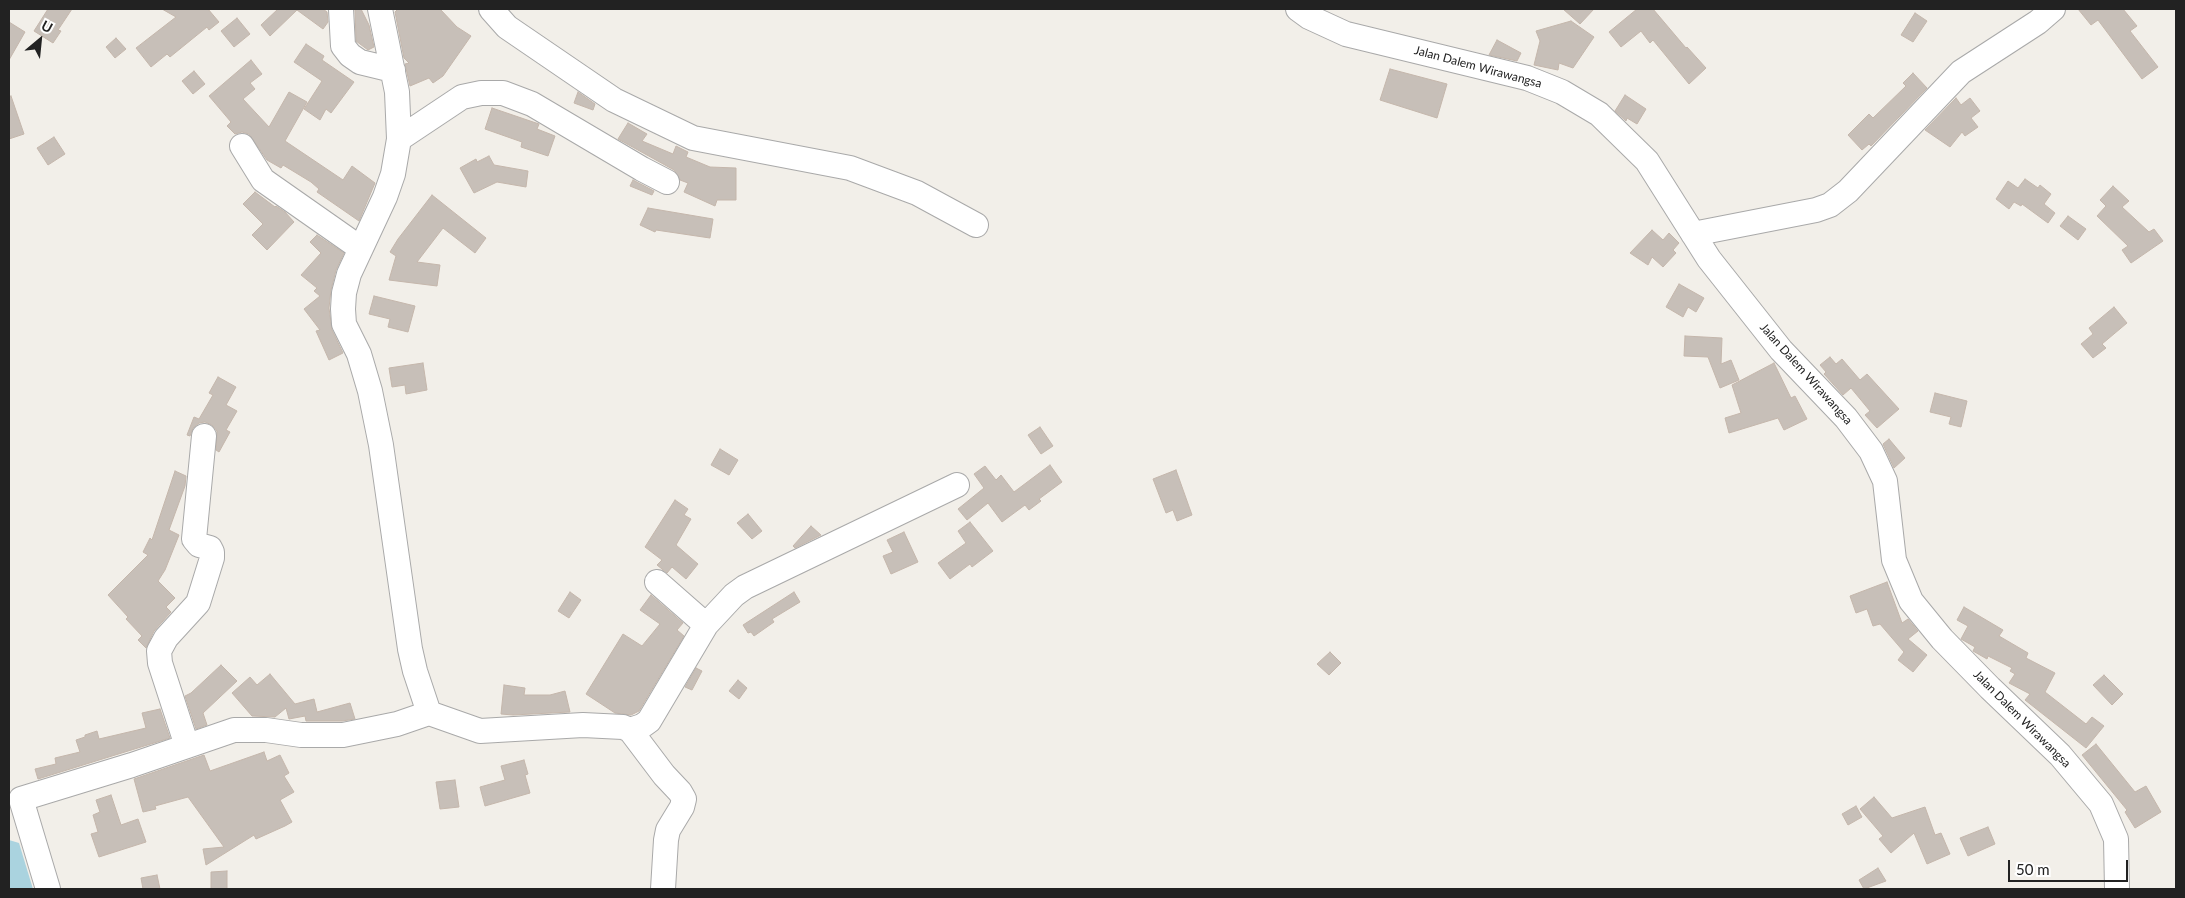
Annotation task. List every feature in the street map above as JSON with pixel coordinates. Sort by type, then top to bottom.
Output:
[{"type":"street","points":[[341,9],[343,46],[350,55],[360,62],[393,70]]},
{"type":"street","points":[[380,9],[398,92],[398,139],[393,174],[385,197],[360,248],[344,293],[344,324],[359,354],[370,391],[382,454],[410,649],[429,713]]},
{"type":"street","points":[[490,9],[507,27],[614,100],[693,138],[850,168],[917,193],[976,226]]},
{"type":"street","name":"Jalan Dalem Wirawangsa","points":[[1298,9],[1309,17],[1346,34],[1527,78],[1562,92],[1599,114],[1647,161],[1709,259],[1781,350],[1846,418],[1871,452],[1885,482],[1894,560],[1911,601],[1949,646],[2060,755],[2101,804],[2116,839],[2117,889]]},
{"type":"street","points":[[1693,234],[1816,210],[1830,205],[1848,191],[1962,72],[2038,22],[2053,9]]},
{"type":"street","points":[[398,139],[462,97],[481,93],[503,93],[532,104],[667,182]]},
{"type":"street","points":[[242,146],[263,180],[360,248]]},
{"type":"street","points":[[187,746],[160,663],[159,651],[166,638],[198,603],[212,558],[210,548],[199,545],[194,539],[204,436]]},
{"type":"street","points":[[630,730],[642,726],[649,721],[706,625],[725,603],[745,587],[957,485]]},
{"type":"street","points":[[657,582],[706,625]]},
{"type":"street","points":[[48,889],[15,800],[234,730],[266,730],[301,735],[343,735],[397,724],[429,713],[480,731],[583,725],[623,727],[630,730],[684,799],[682,807],[670,826],[666,840],[663,889]]},
{"type":"water","points":[[9,840],[19,843],[33,889],[9,889]]},
{"type":"building","points":[[48,9],[72,9],[58,30],[61,31],[53,43],[34,31]]},
{"type":"building","points":[[162,9],[208,9],[219,22],[209,30],[207,27],[170,57],[167,54],[151,67],[136,48],[176,17]]},
{"type":"building","points":[[278,9],[323,9],[327,12],[328,22],[323,29],[297,10],[270,36],[261,25]]},
{"type":"building","points":[[355,9],[361,9],[369,25],[374,47],[368,50],[356,41]]},
{"type":"building","points":[[398,9],[440,9],[457,27],[471,36],[443,76],[433,83],[429,78],[410,86],[405,64],[409,63],[404,58],[395,12]]},
{"type":"building","points":[[1563,9],[1594,9],[1580,24]]},
{"type":"building","points":[[1637,9],[1653,9],[1686,48],[1706,68],[1689,84],[1653,40],[1650,43],[1641,31],[1621,47],[1609,32]]},
{"type":"building","points":[[2078,9],[2123,9],[2137,26],[2130,31],[2158,67],[2142,79],[2098,20],[2091,25]]},
{"type":"building","points":[[1915,13],[1927,21],[1913,42],[1901,35]]},
{"type":"building","points":[[237,18],[250,34],[234,47],[221,31]]},
{"type":"building","points":[[1571,21],[1594,37],[1573,68],[1559,63],[1558,70],[1534,65],[1540,41],[1536,31]]},
{"type":"building","points":[[9,22],[25,32],[9,60]]},
{"type":"building","points":[[116,38],[126,49],[115,58],[106,47]]},
{"type":"building","points":[[1497,40],[1521,53],[1517,61],[1489,55]]},
{"type":"building","points":[[306,44],[324,56],[322,60],[354,82],[331,113],[326,109],[320,120],[304,109],[322,81],[294,62]]},
{"type":"building","points":[[251,60],[262,74],[250,83],[255,89],[243,99],[269,127],[289,92],[307,102],[285,141],[343,180],[352,166],[375,183],[359,221],[317,192],[319,189],[311,182],[283,165],[281,168],[267,160],[249,134],[242,132],[235,134],[227,126],[231,122],[209,96]]},
{"type":"building","points":[[1390,69],[1447,84],[1437,118],[1380,100]]},
{"type":"building","points":[[194,71],[205,84],[193,94],[182,81]]},
{"type":"building","points":[[1913,73],[1927,88],[1871,146],[1869,144],[1862,150],[1848,135],[1869,114],[1873,118],[1906,86],[1903,83]]},
{"type":"building","points":[[578,92],[595,104],[593,110],[574,103]]},
{"type":"building","points":[[1625,95],[1646,109],[1637,124],[1627,118],[1626,121],[1615,111]]},
{"type":"building","points":[[11,96],[24,134],[9,139],[9,97]]},
{"type":"building","points":[[1956,98],[1961,105],[1970,98],[1980,111],[1971,118],[1978,127],[1965,136],[1962,132],[1950,147],[1925,130]]},
{"type":"building","points":[[492,108],[539,124],[537,129],[555,136],[548,156],[521,147],[522,142],[485,129]]},
{"type":"building","points":[[628,123],[647,134],[642,141],[673,154],[676,146],[688,152],[686,157],[710,167],[736,168],[736,200],[717,200],[715,206],[684,192],[688,183],[680,180],[674,170],[618,139]]},
{"type":"building","points":[[54,137],[65,154],[48,165],[37,148]]},
{"type":"building","points":[[489,156],[494,165],[528,171],[526,187],[497,182],[474,193],[460,168],[476,159],[477,162]]},
{"type":"building","points":[[2025,179],[2038,188],[2040,185],[2051,194],[2044,204],[2055,213],[2048,223],[2022,204],[2021,206],[2014,202],[2009,209],[1996,199],[2008,181],[2018,188]]},
{"type":"building","points":[[633,180],[654,191],[652,195],[630,186]]},
{"type":"building","points":[[2113,186],[2129,201],[2122,207],[2149,232],[2154,229],[2163,241],[2131,263],[2122,250],[2128,246],[2097,216],[2106,206],[2100,200]]},
{"type":"building","points":[[255,192],[285,212],[294,222],[267,250],[252,235],[263,224],[243,204]]},
{"type":"building","points":[[432,195],[486,238],[475,253],[443,228],[417,262],[440,265],[437,286],[389,280],[396,256],[390,252]]},
{"type":"building","points":[[648,208],[713,219],[710,238],[656,230],[655,232],[640,225]]},
{"type":"building","points":[[2068,216],[2086,229],[2078,240],[2060,226]]},
{"type":"building","points":[[1652,230],[1663,240],[1669,233],[1679,243],[1673,250],[1676,253],[1663,267],[1652,257],[1648,265],[1630,253]]},
{"type":"building","points":[[317,235],[344,253],[336,270],[329,308],[332,330],[343,353],[329,360],[316,331],[320,330],[304,309],[320,296],[314,291],[317,288],[301,275],[321,253],[310,242]]},
{"type":"building","points":[[1679,284],[1704,298],[1696,312],[1688,307],[1683,317],[1666,307]]},
{"type":"building","points":[[374,296],[415,306],[408,332],[388,327],[390,319],[369,314]]},
{"type":"building","points":[[2114,307],[2127,323],[2102,344],[2106,348],[2093,358],[2081,344],[2093,334],[2089,328]]},
{"type":"building","points":[[1685,336],[1722,338],[1721,364],[1731,360],[1739,380],[1720,388],[1708,357],[1684,356]]},
{"type":"building","points":[[1830,357],[1836,364],[1842,359],[1860,380],[1867,374],[1899,409],[1877,428],[1865,415],[1870,411],[1851,388],[1843,395],[1824,374],[1826,372],[1820,365]]},
{"type":"building","points":[[423,363],[427,390],[406,394],[405,385],[392,387],[389,368]]},
{"type":"building","points":[[1774,363],[1791,398],[1795,396],[1807,419],[1784,430],[1778,418],[1729,433],[1725,418],[1741,413],[1732,385]]},
{"type":"building","points":[[218,377],[236,387],[226,405],[237,411],[226,430],[230,432],[219,452],[216,450],[217,431],[212,425],[205,422],[199,423],[193,428],[190,436],[187,435],[194,417],[199,419],[213,395],[209,393]]},
{"type":"building","points":[[1935,393],[1967,401],[1961,427],[1949,424],[1951,417],[1930,412]]},
{"type":"building","points":[[1040,427],[1053,446],[1041,454],[1028,435]]},
{"type":"building","points":[[1889,439],[1905,458],[1894,468],[1883,444]]},
{"type":"building","points":[[720,449],[738,460],[729,475],[711,465]]},
{"type":"building","points":[[1050,465],[1062,482],[1039,499],[1041,501],[1029,510],[1025,505],[1002,522],[988,503],[967,520],[958,509],[984,488],[974,474],[985,466],[996,480],[1001,475],[1014,492]]},
{"type":"building","points":[[1176,470],[1192,515],[1177,521],[1173,510],[1166,513],[1153,479]]},
{"type":"building","points":[[175,471],[186,476],[185,486],[169,530],[179,535],[165,570],[158,581],[175,598],[166,607],[171,612],[154,631],[146,648],[138,640],[142,636],[108,595],[148,555],[143,552],[150,538],[152,540]]},
{"type":"building","points":[[675,500],[688,509],[684,515],[691,519],[676,545],[698,564],[686,579],[672,567],[667,573],[657,565],[662,560],[645,547]]},
{"type":"building","points":[[748,514],[762,531],[752,539],[737,523]]},
{"type":"building","points":[[970,522],[993,551],[972,567],[970,564],[950,579],[938,563],[966,543],[958,531]]},
{"type":"building","points":[[811,526],[821,535],[795,548],[793,546]]},
{"type":"building","points":[[904,532],[918,562],[891,574],[883,556],[893,552],[887,540]]},
{"type":"building","points":[[1887,582],[1902,623],[1908,619],[1918,631],[1908,639],[1927,655],[1913,672],[1898,660],[1904,652],[1880,624],[1873,626],[1867,609],[1856,613],[1850,596]]},
{"type":"building","points":[[570,592],[581,600],[569,618],[558,611]]},
{"type":"building","points":[[794,592],[800,602],[772,619],[774,622],[754,636],[751,632],[748,633],[743,625]]},
{"type":"building","points":[[651,595],[683,623],[677,630],[684,636],[639,711],[631,715],[615,713],[586,694],[623,634],[642,646],[660,624],[640,610]]},
{"type":"building","points":[[1964,607],[2003,630],[1999,636],[2028,653],[2026,658],[2055,673],[2045,692],[2086,724],[2092,717],[2104,726],[2086,748],[2025,700],[2030,694],[2009,683],[2015,674],[2010,671],[2012,668],[1988,656],[1987,659],[1973,651],[1975,647],[1961,639],[1968,626],[1957,620]]},
{"type":"building","points":[[1330,652],[1341,663],[1329,675],[1317,664]]},
{"type":"building","points":[[221,665],[237,681],[203,713],[207,725],[196,729],[185,696],[191,693]]},
{"type":"building","points":[[696,668],[702,671],[692,690],[685,687]]},
{"type":"building","points":[[270,674],[295,704],[314,699],[317,712],[350,703],[355,719],[306,721],[305,716],[289,719],[286,708],[275,717],[252,716],[232,693],[250,677],[257,685]]},
{"type":"building","points":[[2104,675],[2123,694],[2112,705],[2093,685]]},
{"type":"building","points":[[738,680],[747,688],[739,699],[729,691]]},
{"type":"building","points":[[504,685],[525,688],[524,695],[550,695],[565,691],[570,712],[501,714]]},
{"type":"building","points":[[160,709],[170,738],[38,779],[35,769],[56,764],[55,758],[80,752],[76,740],[97,731],[99,739],[146,728],[142,713]]},
{"type":"building","points":[[2096,744],[2135,792],[2146,786],[2161,812],[2135,828],[2125,812],[2127,810],[2082,755]]},
{"type":"building","points":[[264,752],[267,761],[280,755],[289,773],[284,776],[294,792],[280,800],[292,822],[285,826],[256,839],[254,835],[206,865],[203,849],[224,847],[188,797],[155,806],[156,809],[143,812],[134,779],[204,755],[210,771]]},
{"type":"building","points":[[524,760],[528,774],[525,775],[530,793],[485,806],[480,787],[505,780],[501,766]]},
{"type":"building","points":[[455,780],[459,807],[440,809],[436,782]]},
{"type":"building","points":[[111,795],[121,825],[138,819],[146,842],[99,857],[91,834],[98,832],[93,815],[100,812],[96,800]]},
{"type":"building","points":[[1874,797],[1892,818],[1925,807],[1935,835],[1941,833],[1950,854],[1927,864],[1914,833],[1891,853],[1879,839],[1883,836],[1860,809]]},
{"type":"building","points":[[1856,806],[1862,817],[1848,825],[1842,814]]},
{"type":"building","points":[[1988,827],[1995,844],[1968,856],[1960,838]]},
{"type":"building","points":[[1878,868],[1886,881],[1864,889],[1859,880]]},
{"type":"building","points":[[227,871],[227,889],[211,889],[211,872]]},
{"type":"building","points":[[157,875],[160,889],[143,889],[141,878]]}]
